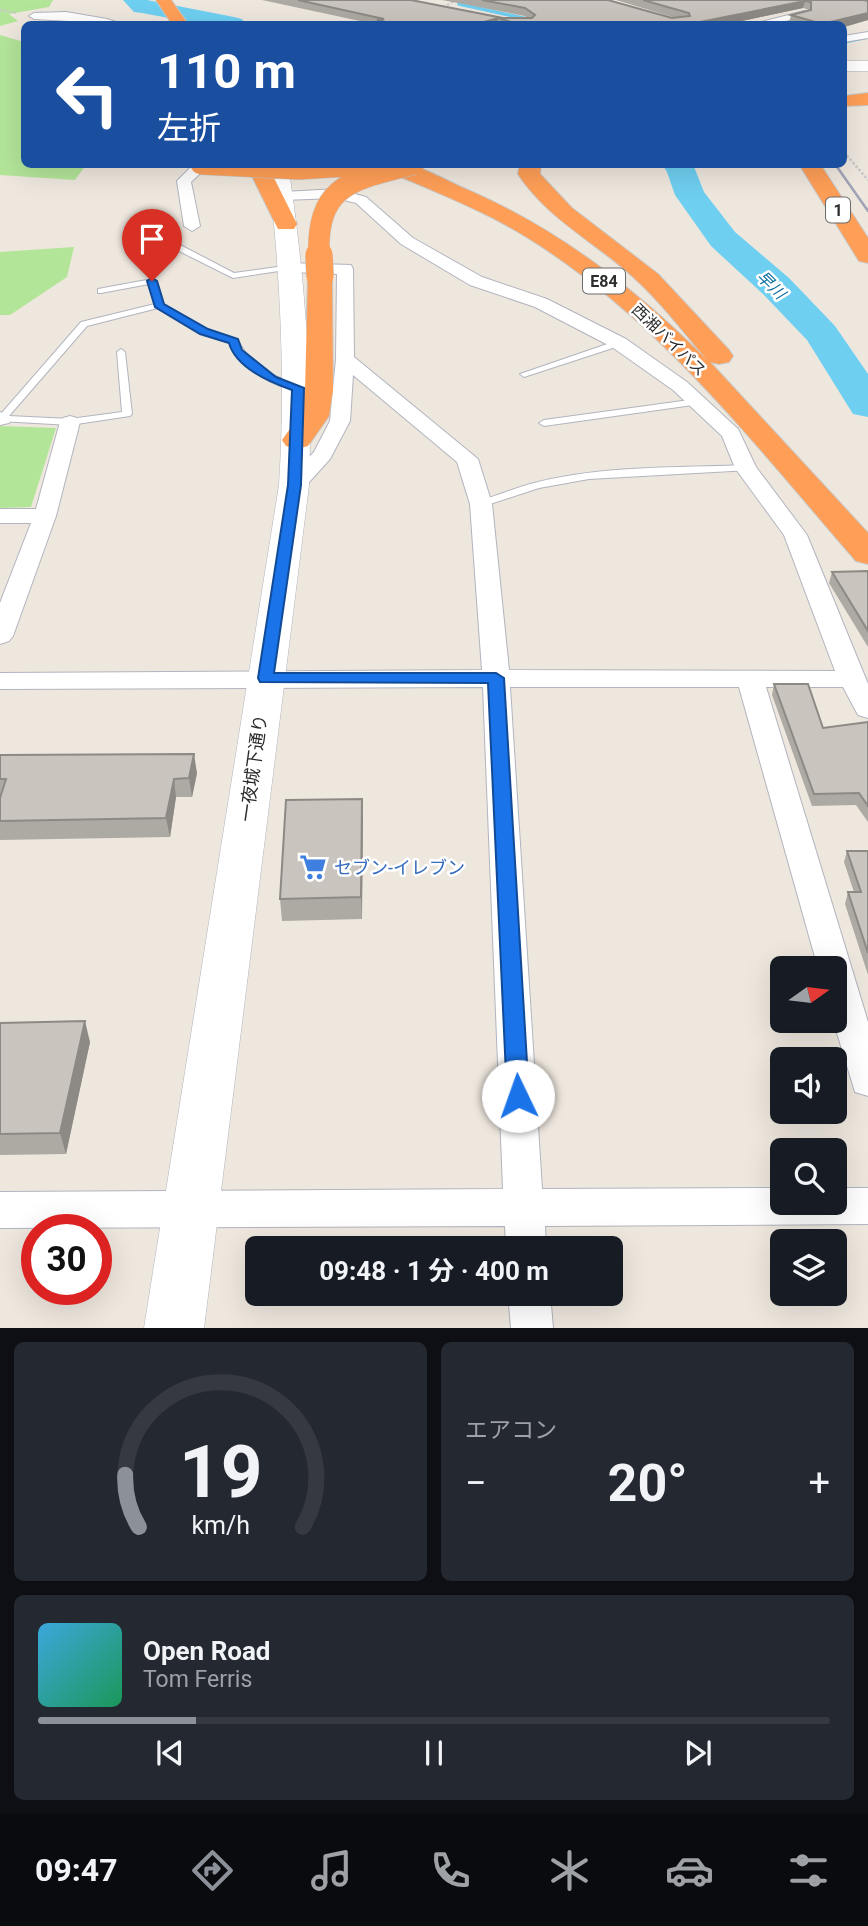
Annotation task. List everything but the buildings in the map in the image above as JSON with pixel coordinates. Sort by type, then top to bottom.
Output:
[{"type":"highway","points":[[164,0],[178,21]]},
{"type":"highway","points":[[182,0],[196,21]]},
{"type":"highway","points":[[847,88],[868,87]]},
{"type":"highway","points":[[847,94],[868,93]]},
{"type":"highway","points":[[847,101],[868,99]]},
{"type":"highway","points":[[259,168],[282,195]]},
{"type":"highway","points":[[280,168],[315,168]]},
{"type":"highway","points":[[347,168],[401,193],[486,225],[527,245],[613,306],[729,400]]},
{"type":"highway","points":[[297,440],[314,416],[319,390],[306,271],[324,210],[334,195],[369,177],[399,168]]},
{"type":"highway","name":"西湘バイパス","points":[[399,168],[532,216],[601,259],[668,312],[725,363],[868,515]]},
{"type":"highway","name":"西湘バイパス","points":[[421,168],[511,219],[589,269],[630,302],[729,400],[868,554]]},
{"type":"highway","points":[[530,168],[529,174],[544,195],[639,269],[662,291],[725,363]]},
{"type":"highway","name":"1","points":[[812,168],[868,257]]},
{"type":"street","points":[[34,16],[51,14],[102,21]]},
{"type":"street","points":[[772,21],[804,14]]},
{"type":"street","points":[[847,38],[868,35]]},
{"type":"street","points":[[847,66],[868,66]]},
{"type":"street","points":[[192,226],[184,181],[198,168]]},
{"type":"street","points":[[282,195],[337,194],[361,200],[407,241],[476,281],[541,303],[619,343],[680,386],[731,433],[746,468],[795,535],[852,679],[868,709]]},
{"type":"street","name":"一夜城下通り","points":[[174,1328],[294,485],[306,271],[282,195]]},
{"type":"street","points":[[294,485],[323,455],[341,421],[345,359],[345,269],[306,271]]},
{"type":"street","points":[[345,359],[467,459],[481,504],[496,678],[525,1236]]},
{"type":"street","points":[[0,636],[45,516],[70,422]]},
{"type":"street","points":[[0,516],[45,516]]},
{"type":"street","points":[[0,681],[266,678],[852,679]]},
{"type":"street","points":[[750,678],[858,1012],[868,1082]]},
{"type":"street","points":[[0,1210],[868,1206]]},
{"type":"street","points":[[530,1306],[532,1328]]},
{"type":"lane","points":[[158,237],[233,276],[306,271]]},
{"type":"lane","points":[[102,291],[152,281],[159,305],[204,331],[234,341],[237,352],[272,379],[298,388]]},
{"type":"lane","points":[[1,419],[84,324],[159,305]]},
{"type":"lane","points":[[524,374],[619,343]]},
{"type":"lane","points":[[1,419],[70,422],[127,414],[121,352]]},
{"type":"lane","points":[[544,423],[697,402]]},
{"type":"lane","points":[[481,504],[537,485],[573,479],[623,473],[746,468]]},
{"type":"path","points":[[447,5],[456,0]]},
{"type":"path","points":[[847,156],[868,180]]},
{"type":"green space","points":[[0,0],[53,0],[49,7],[9,14],[18,21],[0,26]]},
{"type":"green space","points":[[0,35],[21,41],[21,168],[84,168],[75,180],[0,175]]},
{"type":"green space","points":[[74,247],[67,277],[10,315],[0,315],[0,252]]},
{"type":"green space","points":[[0,426],[56,428],[31,507],[0,508]]},
{"type":"waterway","name":"早川","points":[[134,0],[142,7],[218,21]]},
{"type":"waterway","points":[[460,0],[459,4],[532,20]]},
{"type":"waterway","points":[[847,41],[868,37]]},
{"type":"waterway","name":"早川","points":[[680,168],[690,195],[723,239],[776,286],[822,334],[868,405]]},
{"type":"railway","points":[[838,168],[868,211]]},
{"type":"place","name":"セブン-イレブン","points":[[313,867]]},
{"type":"route","points":[[152,281],[159,305],[204,331],[234,341],[237,352],[272,379],[298,388],[294,485],[266,678],[496,678],[518,1096]]}]
